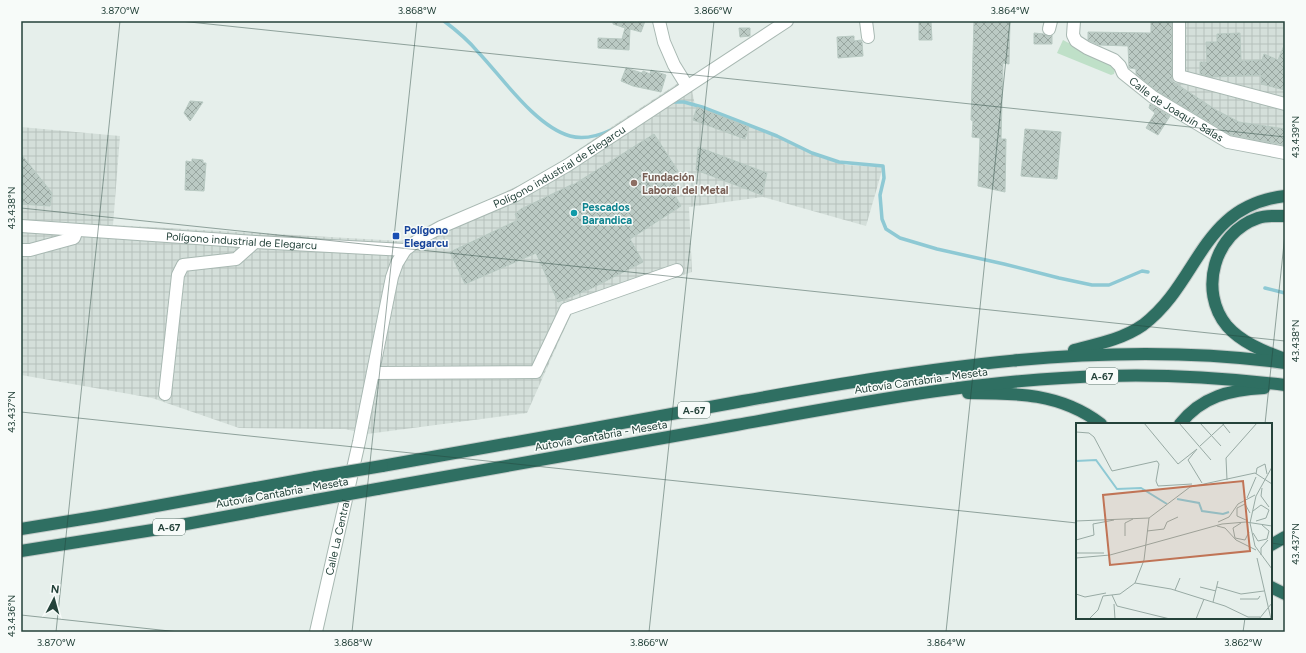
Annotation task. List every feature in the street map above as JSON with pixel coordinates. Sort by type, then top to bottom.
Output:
[{"type":"highway","points":[[1006,360],[1051,354],[1093,346],[1132,332],[1150,318],[1166,302],[1209,240],[1226,220],[1250,204],[1270,198],[1285,196]]},
{"type":"highway","points":[[1285,216],[1259,218],[1248,223],[1234,233],[1217,257],[1214,267],[1212,288],[1218,311],[1231,330],[1256,347],[1285,359]]},
{"type":"highway","name":"Autovía Cantabria - Meseta","points":[[21,528],[146,509],[316,477],[834,385],[947,367],[1006,360],[1160,353],[1221,356],[1285,363]]},
{"type":"highway","name":"Autovía Cantabria - Meseta","points":[[21,551],[144,531],[804,412],[919,393],[1011,382],[1104,376],[1196,377],[1285,386]]},
{"type":"highway","points":[[1181,423],[1205,401],[1224,394],[1247,389],[1285,386]]},
{"type":"highway","points":[[919,393],[1003,393],[1047,398],[1075,407],[1099,423]]},
{"type":"highway","points":[[1272,544],[1285,537]]},
{"type":"highway","points":[[1272,588],[1285,594]]},
{"type":"street","points":[[659,21],[664,42],[674,65],[687,86],[787,21]]},
{"type":"street","points":[[866,21],[868,37]]},
{"type":"street","name":"Calle de Joaquín Salas","points":[[1074,21],[1073,35],[1076,41],[1087,48],[1114,60],[1120,66],[1123,74],[1153,97],[1228,142],[1285,153]]},
{"type":"street","points":[[1179,21],[1179,76],[1285,104]]},
{"type":"street","name":"Polígono industrial de Elegarcu","points":[[359,442],[392,277],[397,263],[405,250],[421,238],[441,227],[516,195],[568,165],[687,86]]},
{"type":"street","name":"Polígono industrial de Elegarcu","points":[[21,226],[255,242],[405,250]]},
{"type":"street","points":[[21,250],[30,250],[74,238],[77,230]]},
{"type":"street","name":"Polígono industrial de Elegarcu","points":[[165,394],[178,275],[180,270],[183,265],[236,259],[255,242]]},
{"type":"street","points":[[372,373],[536,372],[566,309],[678,270]]},
{"type":"street","name":"Calle La Central","points":[[316,632],[359,442]]},
{"type":"shaded area","points":[[1151,21],[1285,21],[1285,148],[1232,140],[1149,90]]},
{"type":"shaded area","points":[[689,76],[695,105],[776,136],[815,155],[846,165],[883,167],[866,226],[763,197],[689,207],[692,272],[572,312],[527,413],[367,434],[345,429],[239,428],[152,398],[21,375],[21,127],[120,136],[113,225],[401,241],[541,175]]},
{"type":"green space","points":[[1063,40],[1115,67],[1114,74],[1111,75],[1057,53]]},
{"type":"building","points":[[613,21],[645,21],[641,32],[630,29],[629,50],[598,48],[598,38],[622,39],[625,28],[613,24]]},
{"type":"building","points":[[974,21],[1010,21],[1009,64],[1003,63],[1001,139],[1006,139],[1005,192],[978,186],[980,138],[972,137],[973,121],[971,120]]},
{"type":"building","points":[[1151,21],[1172,21],[1172,79],[1169,79],[1216,110],[1239,122],[1285,129],[1285,145],[1231,135],[1157,91],[1136,74],[1136,69],[1129,68],[1128,46],[1099,45],[1088,40],[1088,32],[1151,33]]},
{"type":"building","points":[[919,22],[931,22],[932,40],[919,40]]},
{"type":"building","points":[[739,28],[750,28],[750,36],[740,37]]},
{"type":"building","points":[[1034,33],[1048,36],[1052,35],[1052,44],[1034,44]]},
{"type":"building","points":[[1240,33],[1241,61],[1262,60],[1264,54],[1278,60],[1285,43],[1285,90],[1261,84],[1261,75],[1213,77],[1200,74],[1200,62],[1207,62],[1206,42],[1217,42],[1217,34]]},
{"type":"building","points":[[854,36],[854,41],[861,40],[862,42],[863,56],[838,58],[837,37]]},
{"type":"building","points":[[626,68],[642,73],[643,71],[650,74],[651,70],[666,75],[661,92],[633,86],[621,81]]},
{"type":"building","points":[[190,101],[203,102],[190,121],[184,113]]},
{"type":"building","points":[[1150,104],[1170,116],[1158,135],[1146,128],[1155,113],[1149,108]]},
{"type":"building","points":[[697,107],[749,127],[745,139],[693,120]]},
{"type":"building","points":[[1025,129],[1061,132],[1057,179],[1021,176]]},
{"type":"building","points":[[654,134],[678,171],[671,175],[680,190],[674,194],[681,206],[630,239],[643,262],[592,288],[558,302],[536,253],[465,284],[450,252],[518,220],[515,214],[521,209],[573,185]]},
{"type":"building","points":[[698,147],[767,173],[762,195],[696,170]]},
{"type":"building","points":[[21,154],[52,193],[50,206],[21,204]]},
{"type":"building","points":[[192,159],[203,160],[203,163],[206,163],[204,191],[185,190],[186,161],[192,162]]},
{"type":"waterway","points":[[444,21],[470,43],[532,112],[557,131],[580,138],[596,136],[611,130]]},
{"type":"waterway","points":[[671,102],[684,102],[702,107],[777,136],[812,153],[839,162],[883,166],[884,178],[880,195],[882,219],[886,229],[900,238],[937,249],[1092,285],[1109,285],[1142,271],[1148,272]]},
{"type":"waterway","points":[[1265,288],[1285,293]]},
{"type":"place","name":"Fundación Laboral del Metal","points":[[634,183]]},
{"type":"place","name":"Pescados Barandica","points":[[574,213]]},
{"type":"place","name":"Polígono Elegarcu","points":[[396,236]]}]
